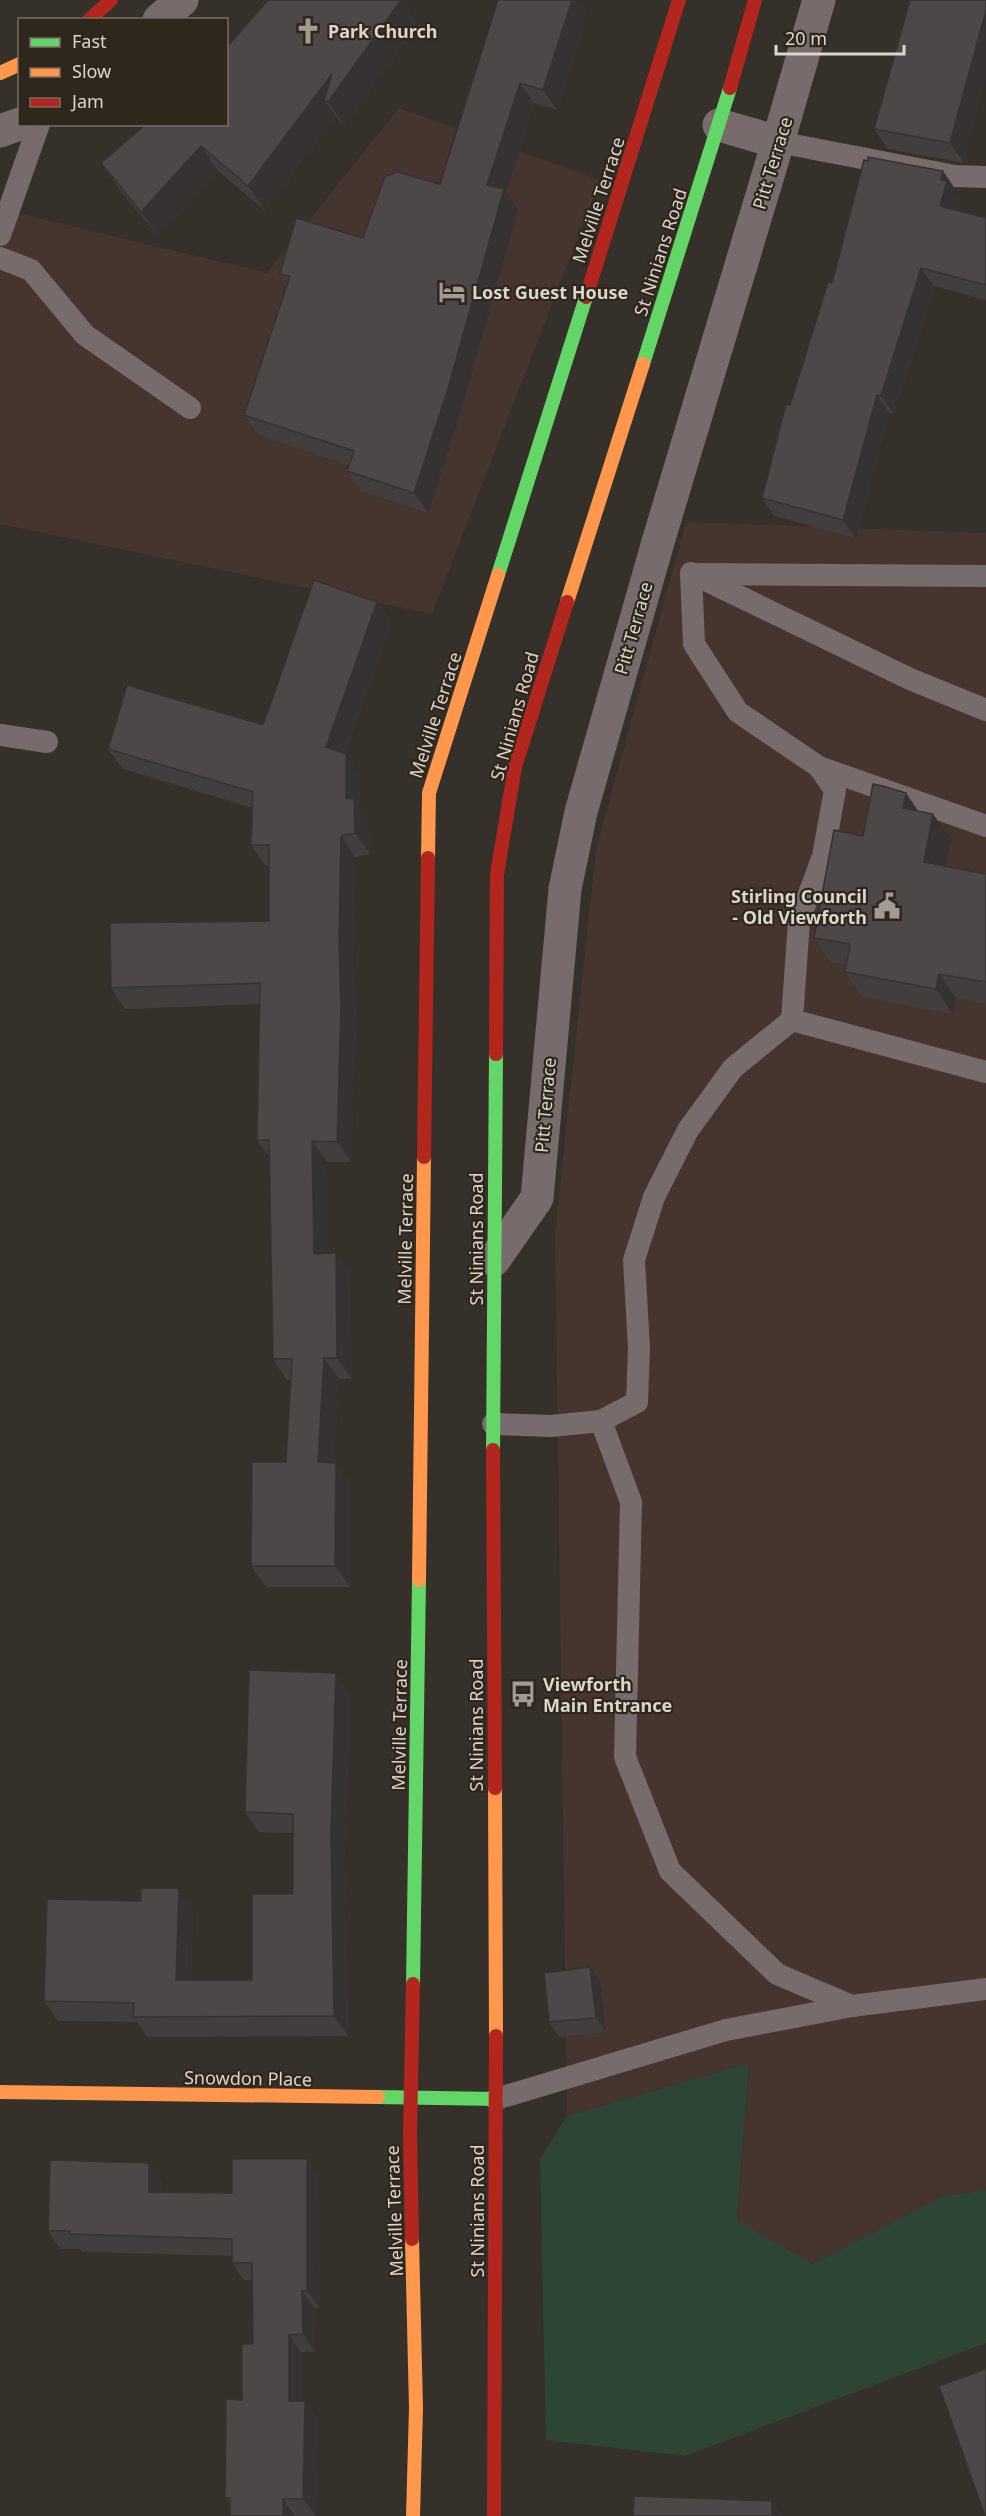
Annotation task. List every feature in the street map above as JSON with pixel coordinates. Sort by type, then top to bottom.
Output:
[{"type":"street","points":[[91,18],[111,0]]},
{"type":"street","points":[[161,18],[182,0]]},
{"type":"street","name":"Melville Terrace","points":[[413,2516],[416,2408],[410,2133],[429,793],[679,0]]},
{"type":"street","name":"St Ninians Road","points":[[494,2516],[496,2099],[493,1425],[497,874],[515,767],[719,125],[755,0]]},
{"type":"street","name":"Pitt Terrace","points":[[494,1260],[537,1198],[565,889],[581,812],[658,542],[819,0]]},
{"type":"street","points":[[0,73],[18,65]]},
{"type":"street","points":[[0,131],[18,125]]},
{"type":"street","points":[[719,125],[778,142]]},
{"type":"street","name":"Snowdon Place","points":[[0,2092],[496,2099]]},
{"type":"lane","points":[[0,236],[38,126]]},
{"type":"lane","points":[[778,142],[955,176],[986,177]]},
{"type":"lane","points":[[0,258],[31,270],[85,335],[190,408]]},
{"type":"lane","points":[[691,573],[986,576]]},
{"type":"lane","points":[[691,573],[910,679],[986,710]]},
{"type":"lane","points":[[691,573],[694,644],[738,712],[819,767],[986,826]]},
{"type":"lane","points":[[0,735],[47,742]]},
{"type":"lane","points":[[493,1425],[551,1426],[601,1421],[638,1402],[639,1348],[634,1260],[654,1197],[688,1130],[733,1068],[792,1020],[799,921],[823,856],[834,790],[819,767]]},
{"type":"lane","points":[[792,1020],[986,1072]]},
{"type":"lane","points":[[601,1421],[631,1502],[625,1757],[670,1871],[777,1974],[852,2006]]},
{"type":"lane","points":[[496,2099],[726,2030],[852,2006],[986,1989]]},
{"type":"shaded area","points":[[399,108],[600,180],[432,614],[0,524],[0,209],[267,273]]},
{"type":"shaded area","points":[[686,522],[986,533],[986,2190],[945,2196],[812,2264],[737,2220],[749,2063],[567,2116],[555,1234],[596,849]]},
{"type":"green space","points":[[749,2063],[737,2220],[812,2264],[945,2196],[986,2190],[986,2343],[685,2456],[546,2440],[540,2159],[567,2116]]},
{"type":"building","points":[[268,0],[401,0],[328,102],[324,100],[332,74],[248,186],[201,146],[141,212],[101,163],[144,126],[228,126],[228,46]]},
{"type":"building","points":[[498,0],[572,0],[543,90],[520,83],[487,185],[504,189],[447,392],[414,493],[347,471],[354,451],[244,415],[290,276],[280,274],[296,218],[363,238],[385,176],[398,172],[440,184]]},
{"type":"building","points":[[910,0],[986,0],[986,10],[950,143],[874,129]]},
{"type":"building","points":[[868,157],[943,171],[941,180],[947,181],[940,206],[986,218],[986,283],[985,285],[921,268],[881,396],[877,395],[843,520],[762,498],[786,404],[790,405],[828,282],[832,283],[864,160],[868,161]]},
{"type":"building","points":[[314,580],[377,602],[326,747],[346,754],[346,798],[354,799],[355,833],[341,836],[339,940],[341,1007],[337,1142],[312,1141],[314,1254],[336,1253],[337,1358],[324,1358],[318,1462],[336,1463],[335,1566],[251,1566],[252,1462],[286,1462],[292,1359],[273,1359],[269,1140],[257,1140],[260,983],[111,988],[110,923],[269,921],[269,845],[251,845],[253,792],[108,749],[127,685],[263,725]]},
{"type":"building","name":"Stirling Council - Old Viewforth","points":[[873,784],[906,793],[903,808],[933,814],[924,862],[986,874],[986,982],[939,974],[936,989],[845,972],[850,944],[814,938],[834,830],[863,836]]},
{"type":"building","points":[[249,1670],[336,1673],[331,1833],[334,2016],[133,2017],[134,2003],[44,2001],[47,1899],[141,1901],[141,1888],[179,1888],[176,1980],[252,1980],[252,1894],[293,1894],[293,1814],[245,1812]]},
{"type":"building","points":[[590,1967],[596,2018],[549,2022],[544,1973]]},
{"type":"building","points":[[232,2159],[307,2159],[307,2291],[302,2291],[303,2334],[289,2335],[289,2401],[305,2401],[303,2499],[283,2499],[283,2516],[230,2516],[230,2498],[225,2498],[226,2399],[242,2400],[242,2344],[253,2344],[252,2263],[232,2263],[232,2239],[69,2234],[70,2231],[48,2231],[50,2160],[149,2163],[149,2192],[232,2193]]},
{"type":"building","points":[[986,2369],[986,2516],[985,2516],[939,2386]]},
{"type":"building","points":[[634,2496],[772,2501],[772,2516],[633,2516]]},
{"type":"traffic: fast","points":[[643,364],[730,88]]},
{"type":"traffic: fast","points":[[498,575],[586,297]]},
{"type":"traffic: fast","points":[[493,1450],[496,1054]]},
{"type":"traffic: fast","points":[[413,1984],[419,1580]]},
{"type":"traffic: fast","points":[[378,2097],[496,2099]]},
{"type":"traffic: slow","points":[[0,73],[18,65]]},
{"type":"traffic: slow","points":[[567,602],[643,364]]},
{"type":"traffic: slow","points":[[428,858],[429,793],[498,575]]},
{"type":"traffic: slow","points":[[419,1580],[424,1157]]},
{"type":"traffic: slow","points":[[495,1788],[496,2036]]},
{"type":"traffic: slow","points":[[0,2092],[378,2097]]},
{"type":"traffic: slow","points":[[412,2239],[416,2408],[413,2516]]},
{"type":"traffic: jam","points":[[91,18],[111,0]]},
{"type":"traffic: jam","points":[[586,297],[679,0]]},
{"type":"traffic: jam","points":[[730,88],[755,0]]},
{"type":"traffic: jam","points":[[496,1054],[497,874],[515,767],[567,602]]},
{"type":"traffic: jam","points":[[424,1157],[428,858]]},
{"type":"traffic: jam","points":[[493,1450],[495,1788]]},
{"type":"traffic: jam","points":[[412,2239],[410,2133],[413,1984]]},
{"type":"traffic: jam","points":[[494,2516],[496,2036]]},
{"type":"place","name":"Park Church","points":[[308,31]]},
{"type":"place","name":"Lost Guest House","points":[[452,292]]},
{"type":"place","name":"Stirling Council - Old Viewforth","points":[[887,906]]},
{"type":"place","name":"Viewforth Main Entrance","points":[[523,1694]]}]
